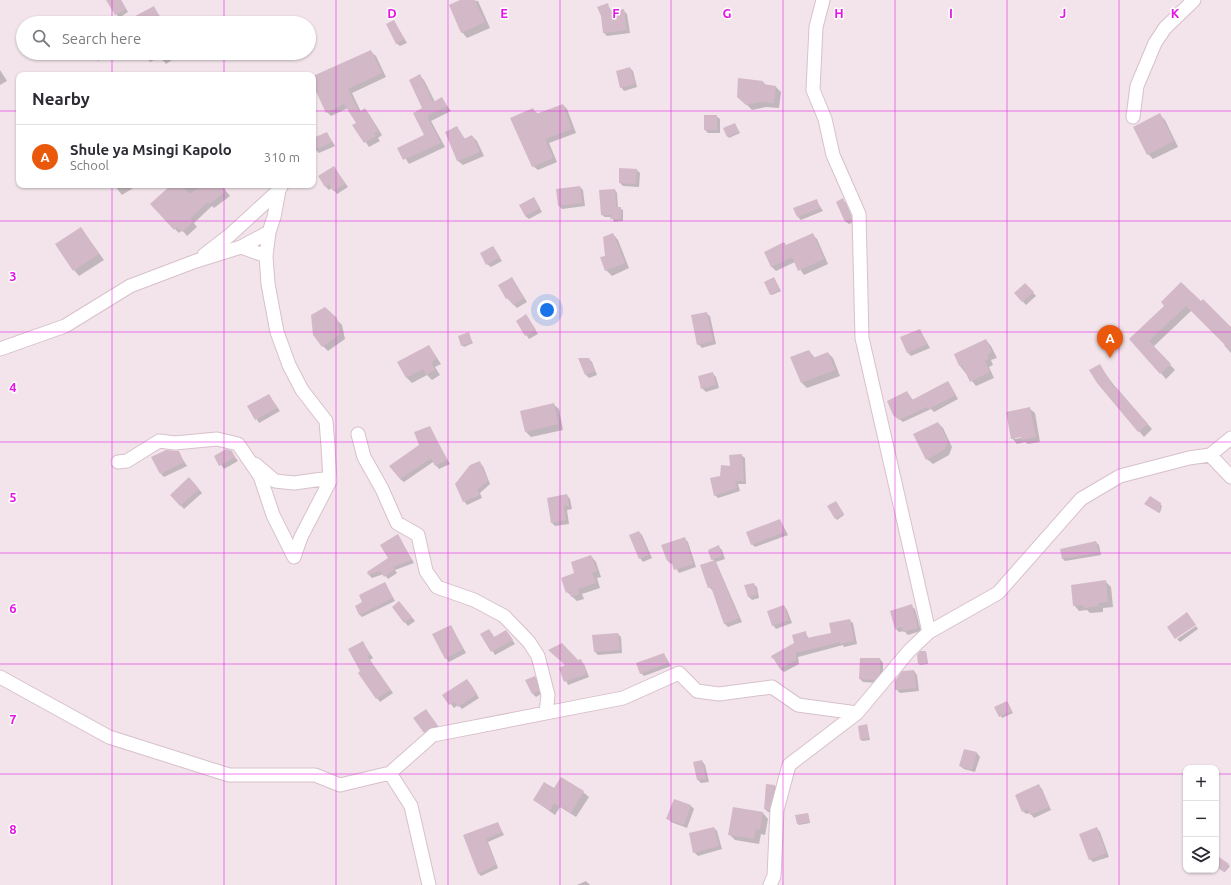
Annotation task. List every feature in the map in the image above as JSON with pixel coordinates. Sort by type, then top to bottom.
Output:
[{"type":"street","points":[[823,0],[816,27],[813,90],[825,119],[833,155],[859,214],[862,338],[929,632]]},
{"type":"street","points":[[1133,117],[1137,86],[1155,43],[1165,28],[1194,0]]},
{"type":"street","points":[[118,462],[127,461],[159,441],[175,443],[217,439],[238,444],[250,459],[260,476],[273,515],[294,557],[300,537],[320,501],[330,478],[326,422],[302,390],[286,358],[277,332],[268,284],[266,256],[269,232],[274,217],[280,188]]},
{"type":"street","points":[[196,261],[230,235],[280,188]]},
{"type":"street","points":[[0,349],[65,326],[130,286],[196,261],[241,247],[269,232]]},
{"type":"street","points":[[241,247],[266,256]]},
{"type":"street","points":[[358,434],[364,457],[382,489],[397,523],[418,535],[426,571],[437,587],[474,600],[504,616],[529,642],[538,656],[548,695],[546,713]]},
{"type":"street","points":[[770,885],[774,876],[777,810],[789,765],[857,713],[909,651],[929,632],[998,593],[1082,500],[1120,476],[1210,454],[1231,438]]},
{"type":"street","points":[[1210,454],[1231,477]]},
{"type":"street","points":[[250,459],[276,481],[294,483],[330,478]]},
{"type":"street","points":[[0,678],[109,737],[229,775],[315,775],[340,786],[390,773],[434,735],[623,698],[679,673],[697,690],[719,694],[772,687],[798,705],[857,713]]},
{"type":"street","points":[[390,773],[411,806],[429,885]]},
{"type":"building","points":[[106,0],[121,0],[126,9],[115,15]]},
{"type":"building","points":[[460,0],[475,0],[485,22],[461,33],[449,5]]},
{"type":"building","points":[[608,3],[610,11],[624,9],[627,30],[603,33],[601,16],[597,7]]},
{"type":"building","points":[[154,6],[159,16],[135,16]]},
{"type":"building","points":[[394,20],[404,39],[396,44],[386,24]]},
{"type":"building","points":[[371,50],[382,73],[348,89],[359,112],[365,108],[378,131],[374,133],[376,136],[364,143],[352,125],[356,123],[344,104],[326,113],[316,91],[316,75]]},
{"type":"building","points":[[630,67],[635,84],[620,88],[616,71]]},
{"type":"building","points":[[420,74],[433,102],[442,97],[447,106],[427,116],[441,143],[403,160],[397,148],[424,135],[413,113],[422,108],[409,80]]},
{"type":"building","points":[[738,78],[763,81],[763,84],[776,86],[774,103],[760,102],[746,105],[737,97]]},
{"type":"building","points":[[563,104],[572,129],[545,139],[553,158],[532,167],[510,118],[533,108],[536,114]]},
{"type":"building","points":[[1160,113],[1174,141],[1147,155],[1133,127]]},
{"type":"building","points":[[704,115],[717,115],[717,130],[704,130]]},
{"type":"building","points":[[735,123],[739,132],[727,137],[723,128]]},
{"type":"building","points":[[457,126],[464,139],[472,135],[480,152],[457,161],[445,132]]},
{"type":"building","points":[[327,132],[332,142],[316,150],[316,137]]},
{"type":"building","points":[[334,166],[345,184],[333,191],[329,185],[325,187],[318,176]]},
{"type":"building","points":[[619,168],[637,169],[636,184],[619,183]]},
{"type":"building","points":[[580,186],[582,203],[558,206],[556,189]]},
{"type":"building","points":[[168,188],[185,188],[190,194],[198,188],[224,188],[226,191],[209,204],[208,202],[190,218],[193,222],[182,232],[177,227],[174,230],[150,204]]},
{"type":"building","points":[[615,189],[616,207],[621,207],[621,219],[610,219],[611,215],[601,215],[599,190]]},
{"type":"building","points":[[534,197],[540,208],[525,216],[519,205]]},
{"type":"building","points":[[843,198],[851,216],[851,219],[845,222],[836,202]]},
{"type":"building","points":[[817,199],[820,208],[797,217],[793,208]]},
{"type":"building","points":[[81,227],[99,254],[73,271],[55,244]]},
{"type":"building","points":[[613,233],[625,263],[605,271],[600,257],[605,256],[603,237]]},
{"type":"building","points":[[813,233],[824,259],[798,271],[792,257],[771,267],[764,252],[784,242],[786,245]]},
{"type":"building","points":[[493,246],[500,257],[486,265],[480,253]]},
{"type":"building","points":[[512,277],[524,298],[513,305],[508,298],[506,299],[498,285]]},
{"type":"building","points":[[774,277],[780,290],[770,295],[764,282]]},
{"type":"building","points":[[1181,282],[1201,301],[1203,299],[1231,327],[1231,351],[1186,306],[1149,341],[1171,364],[1160,374],[1129,339],[1164,306],[1161,302]]},
{"type":"building","points":[[1025,283],[1034,292],[1022,302],[1014,293]]},
{"type":"building","points":[[325,307],[337,318],[340,334],[322,347],[313,335],[311,315]]},
{"type":"building","points":[[707,312],[713,341],[697,345],[691,315]]},
{"type":"building","points":[[526,314],[536,330],[525,336],[516,321]]},
{"type":"building","points":[[920,329],[927,344],[907,353],[900,337]]},
{"type":"building","points":[[469,332],[472,342],[461,346],[458,336]]},
{"type":"building","points":[[986,339],[992,352],[987,355],[989,359],[985,361],[990,372],[970,382],[962,365],[959,366],[954,354]]},
{"type":"building","points":[[429,345],[437,358],[431,362],[435,370],[426,375],[423,369],[406,378],[397,362]]},
{"type":"building","points":[[809,350],[813,358],[828,352],[835,370],[801,383],[790,357]]},
{"type":"building","points":[[578,358],[589,358],[595,371],[585,375]]},
{"type":"building","points":[[1100,364],[1114,388],[1116,387],[1148,424],[1138,432],[1097,383],[1089,370]]},
{"type":"building","points":[[713,372],[716,385],[701,389],[698,376]]},
{"type":"building","points":[[948,381],[956,395],[929,409],[927,407],[899,420],[893,415],[887,401],[907,391],[912,400]]},
{"type":"building","points":[[269,394],[277,408],[255,420],[247,406]]},
{"type":"building","points":[[554,403],[558,424],[525,432],[520,411]]},
{"type":"building","points":[[1030,407],[1036,437],[1022,440],[1021,437],[1011,439],[1006,412]]},
{"type":"building","points":[[938,422],[948,441],[944,450],[926,460],[913,434]]},
{"type":"building","points":[[430,426],[447,460],[435,466],[431,458],[400,479],[389,466],[419,445],[414,432]]},
{"type":"building","points":[[226,449],[232,451],[235,457],[219,466],[214,456]]},
{"type":"building","points":[[166,450],[179,451],[184,462],[160,474],[151,457]]},
{"type":"building","points":[[742,454],[744,481],[735,481],[737,488],[714,496],[710,478],[720,476],[721,465],[730,466],[729,455]]},
{"type":"building","points":[[480,461],[488,481],[477,490],[480,495],[463,502],[455,484],[470,465]]},
{"type":"building","points":[[189,477],[199,489],[180,506],[170,495]]},
{"type":"building","points":[[567,494],[569,506],[564,506],[566,520],[551,523],[547,498]]},
{"type":"building","points":[[1150,496],[1161,503],[1159,513],[1144,504]]},
{"type":"building","points":[[836,501],[844,514],[835,519],[827,506]]},
{"type":"building","points":[[780,519],[785,532],[751,545],[746,532]]},
{"type":"building","points":[[639,531],[649,555],[639,559],[629,535]]},
{"type":"building","points":[[398,534],[412,560],[393,567],[395,569],[384,577],[380,571],[368,575],[367,572],[388,558],[380,545]]},
{"type":"building","points":[[685,537],[693,564],[674,570],[671,560],[667,561],[661,545]]},
{"type":"building","points":[[1096,541],[1099,553],[1062,559],[1060,549]]},
{"type":"building","points":[[719,545],[722,556],[711,560],[708,550]]},
{"type":"building","points":[[591,555],[597,571],[592,573],[596,583],[578,589],[579,594],[571,597],[569,591],[566,593],[561,578],[574,573],[571,562]]},
{"type":"building","points":[[715,560],[739,618],[724,624],[711,587],[708,588],[700,565]]},
{"type":"building","points":[[1106,580],[1108,602],[1098,603],[1099,606],[1084,608],[1083,605],[1073,606],[1071,585]]},
{"type":"building","points":[[385,582],[393,598],[359,615],[355,606],[362,602],[359,595]]},
{"type":"building","points":[[754,583],[757,594],[748,597],[744,585]]},
{"type":"building","points":[[399,601],[412,617],[404,623],[392,607]]},
{"type":"building","points":[[912,604],[918,628],[903,632],[902,627],[895,629],[890,611]]},
{"type":"building","points":[[784,605],[789,620],[772,626],[767,611]]},
{"type":"building","points":[[1187,612],[1196,625],[1175,639],[1167,627]]},
{"type":"building","points":[[850,619],[854,641],[840,644],[840,642],[796,653],[796,660],[780,669],[773,658],[772,659],[771,656],[794,643],[792,635],[806,631],[807,638],[831,633],[829,623]]},
{"type":"building","points":[[451,625],[463,649],[445,659],[432,634]]},
{"type":"building","points":[[489,629],[494,637],[506,630],[513,640],[491,652],[480,634]]},
{"type":"building","points":[[618,633],[620,650],[594,652],[592,635]]},
{"type":"building","points":[[363,641],[370,655],[367,656],[390,690],[376,699],[358,673],[360,671],[348,649]]},
{"type":"building","points":[[562,643],[578,660],[581,659],[587,674],[564,682],[559,668],[565,665],[548,650]]},
{"type":"building","points":[[920,651],[926,651],[928,663],[918,664],[917,655]]},
{"type":"building","points":[[664,653],[668,663],[640,674],[636,663]]},
{"type":"building","points":[[860,658],[880,658],[880,674],[874,680],[859,679]]},
{"type":"building","points":[[914,670],[916,688],[895,690],[895,681],[902,671]]},
{"type":"building","points":[[535,676],[539,691],[532,694],[525,680]]},
{"type":"building","points":[[467,679],[477,694],[458,707],[454,702],[449,705],[442,695]]},
{"type":"building","points":[[1007,701],[1012,711],[999,717],[994,707]]},
{"type":"building","points":[[426,709],[438,726],[431,727],[424,733],[413,718]]},
{"type":"building","points":[[867,724],[869,738],[860,740],[858,726]]},
{"type":"building","points":[[964,749],[977,752],[972,770],[959,766]]},
{"type":"building","points":[[702,760],[706,779],[697,780],[693,762]]},
{"type":"building","points":[[561,777],[584,791],[571,813],[554,803],[550,811],[533,800],[544,782],[554,788]]},
{"type":"building","points":[[766,784],[775,785],[769,810],[764,809]]},
{"type":"building","points":[[1039,784],[1049,807],[1030,815],[1028,809],[1022,812],[1015,795]]},
{"type":"building","points":[[674,799],[691,805],[684,825],[666,819]]},
{"type":"building","points":[[733,807],[763,812],[760,830],[756,829],[754,839],[728,835]]},
{"type":"building","points":[[808,813],[810,822],[797,824],[795,815]]},
{"type":"building","points":[[498,822],[502,832],[486,839],[496,865],[478,874],[463,835]]},
{"type":"building","points":[[714,827],[719,846],[693,853],[689,833]]},
{"type":"building","points":[[1097,827],[1106,853],[1089,860],[1079,834]]},
{"type":"building","points":[[1219,857],[1229,864],[1224,872],[1219,869]]},
{"type":"place","name":"Shule ya Msingi Kapolo","points":[[1110,358]]}]
